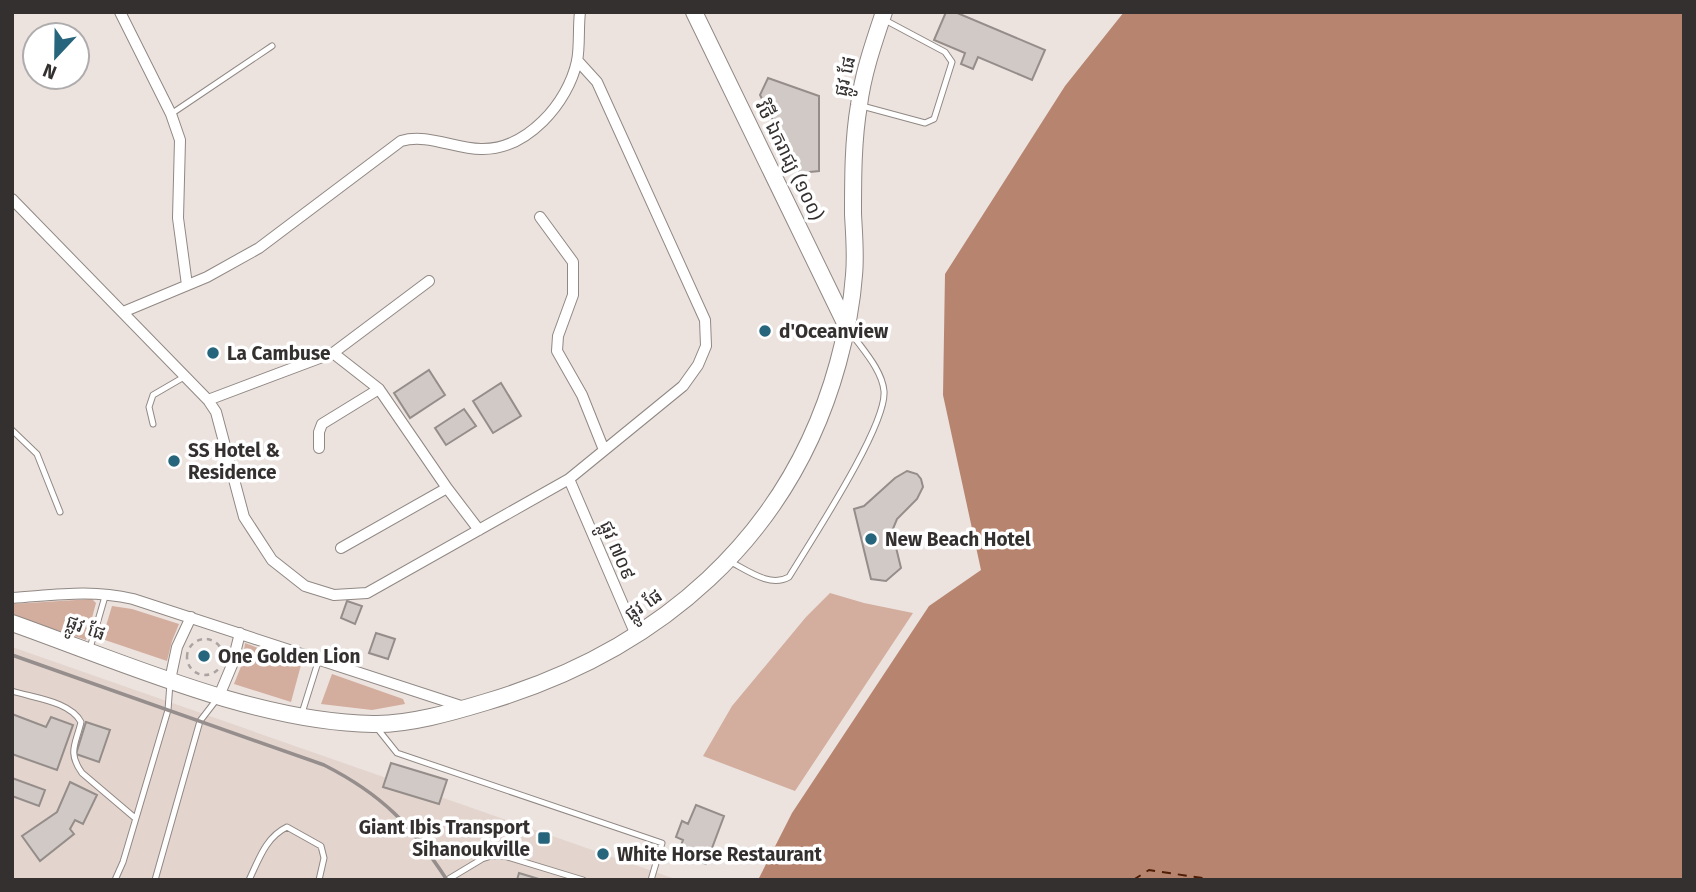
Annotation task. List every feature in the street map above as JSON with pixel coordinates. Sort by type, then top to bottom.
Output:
[{"type":"street","points":[[120,12],[171,114],[180,140],[178,218],[187,285]]},
{"type":"street","points":[[123,312],[187,285],[258,248],[401,141],[409,138],[421,139],[482,149],[514,143],[545,119],[561,99],[577,61],[580,12]]},
{"type":"street","name":"វិថី ឯករាជ្យ (១០០)","points":[[694,12],[847,327]]},
{"type":"street","name":"ផ្លូវ ផែ","points":[[12,623],[219,696],[301,716],[374,724],[466,708],[526,691],[560,677],[636,635],[675,609],[729,561],[762,520],[790,477],[828,398],[847,327],[854,273],[853,187],[859,105],[883,15]]},
{"type":"street","points":[[12,199],[208,400],[216,412],[244,517],[272,561],[305,586],[334,595],[367,593],[569,479],[683,386],[698,365],[706,346],[705,320],[597,82],[577,61]]},
{"type":"street","points":[[540,217],[573,262],[573,295],[558,336],[557,351],[582,395],[604,450]]},
{"type":"street","points":[[824,276],[839,282],[847,280],[854,273]]},
{"type":"street","points":[[208,400],[333,353],[429,281]]},
{"type":"street","points":[[333,353],[379,389],[479,530]]},
{"type":"street","points":[[319,448],[318,432],[322,424],[379,389]]},
{"type":"street","name":"ផ្លូវ ៧០៩","points":[[569,479],[636,635]]},
{"type":"street","points":[[341,548],[447,488]]},
{"type":"street","points":[[12,598],[106,593],[191,617],[466,708]]},
{"type":"street","points":[[170,680],[177,647],[191,617]]},
{"type":"street","points":[[219,696],[232,665],[240,633]]},
{"type":"lane","points":[[859,105],[925,123],[934,119],[952,62],[945,52],[883,15]]},
{"type":"lane","points":[[171,114],[272,46]]},
{"type":"lane","points":[[729,561],[772,582],[780,582],[789,577],[858,462],[883,409],[884,393],[881,378],[847,327]]},
{"type":"lane","points":[[153,425],[149,407],[153,395],[186,376]]},
{"type":"lane","points":[[12,430],[37,454],[60,512]]},
{"type":"lane","points":[[90,651],[106,593]]},
{"type":"lane","points":[[301,716],[319,659]]},
{"type":"lane","points":[[115,880],[123,862],[168,710],[170,680]]},
{"type":"lane","points":[[12,691],[68,708],[77,715],[81,722],[72,750],[76,764],[82,773],[135,818]]},
{"type":"lane","points":[[155,880],[200,721],[219,696]]},
{"type":"lane","points":[[374,724],[397,753],[662,843],[651,880]]},
{"type":"lane","points":[[248,880],[266,845],[276,832],[287,827],[321,846],[324,858],[319,880]]},
{"type":"lane","points":[[447,880],[491,856],[504,856],[583,880]]},
{"type":"path","points":[[206,639],[217,643],[223,656],[219,668],[206,675],[190,667],[187,654],[193,643],[206,639]]},
{"type":"shaded area","points":[[1124,12],[1684,12],[1684,880],[758,880],[792,813],[929,606],[981,570],[943,395],[945,274],[1065,86]]},
{"type":"shaded area","points":[[830,593],[913,613],[795,791],[703,756],[732,706],[806,617]]},
{"type":"shaded area","points":[[92,599],[96,603],[86,640],[12,615],[12,604]]},
{"type":"shaded area","points":[[112,606],[132,609],[179,624],[167,661],[102,639]]},
{"type":"shaded area","points":[[245,643],[301,665],[291,702],[234,684],[242,664]]},
{"type":"shaded area","points":[[12,647],[678,880],[12,880]]},
{"type":"shaded area","points":[[332,674],[403,699],[405,704],[372,710],[321,704]]},
{"type":"building","points":[[946,12],[955,12],[1045,50],[1032,80],[978,57],[973,69],[961,64],[965,53],[934,40]]},
{"type":"building","points":[[768,78],[819,96],[819,171],[800,173],[760,95]]},
{"type":"building","points":[[429,370],[445,395],[410,418],[394,393]]},
{"type":"building","points":[[501,383],[521,416],[493,433],[473,401]]},
{"type":"building","points":[[464,409],[476,426],[446,445],[435,428]]},
{"type":"building","points":[[907,471],[917,474],[923,487],[917,499],[897,519],[892,531],[901,568],[886,581],[871,579],[854,509],[864,506],[895,478]]},
{"type":"building","points":[[347,601],[362,606],[355,624],[341,618]]},
{"type":"building","points":[[376,633],[395,639],[388,659],[369,653]]},
{"type":"building","points":[[12,714],[46,727],[51,717],[73,725],[57,770],[12,754]]},
{"type":"building","points":[[86,722],[110,730],[99,762],[76,754]]},
{"type":"building","points":[[391,763],[447,780],[439,804],[383,787]]},
{"type":"building","points":[[12,778],[45,790],[39,806],[12,796]]},
{"type":"building","points":[[70,782],[97,795],[83,824],[75,820],[70,829],[74,834],[40,861],[22,836],[57,812]]},
{"type":"building","points":[[696,805],[724,816],[706,864],[678,853],[683,840],[676,837],[682,821],[688,824]]},
{"type":"building","points":[[519,873],[542,880],[517,880]]},
{"type":"ferry route","points":[[1133,880],[1149,870],[1215,880]]},
{"type":"railway","points":[[12,655],[324,765],[363,788],[394,813],[421,843],[447,880]]},
{"type":"place","name":"d'Oceanview","points":[[765,331]]},
{"type":"place","name":"La Cambuse","points":[[213,353]]},
{"type":"place","name":"SS Hotel & Residence","points":[[174,461]]},
{"type":"place","name":"New Beach Hotel","points":[[871,539]]},
{"type":"place","name":"One Golden Lion","points":[[204,656]]},
{"type":"place","name":"Giant Ibis Transport Sihanoukville","points":[[544,838]]},
{"type":"place","name":"White Horse Restaurant","points":[[603,854]]}]
